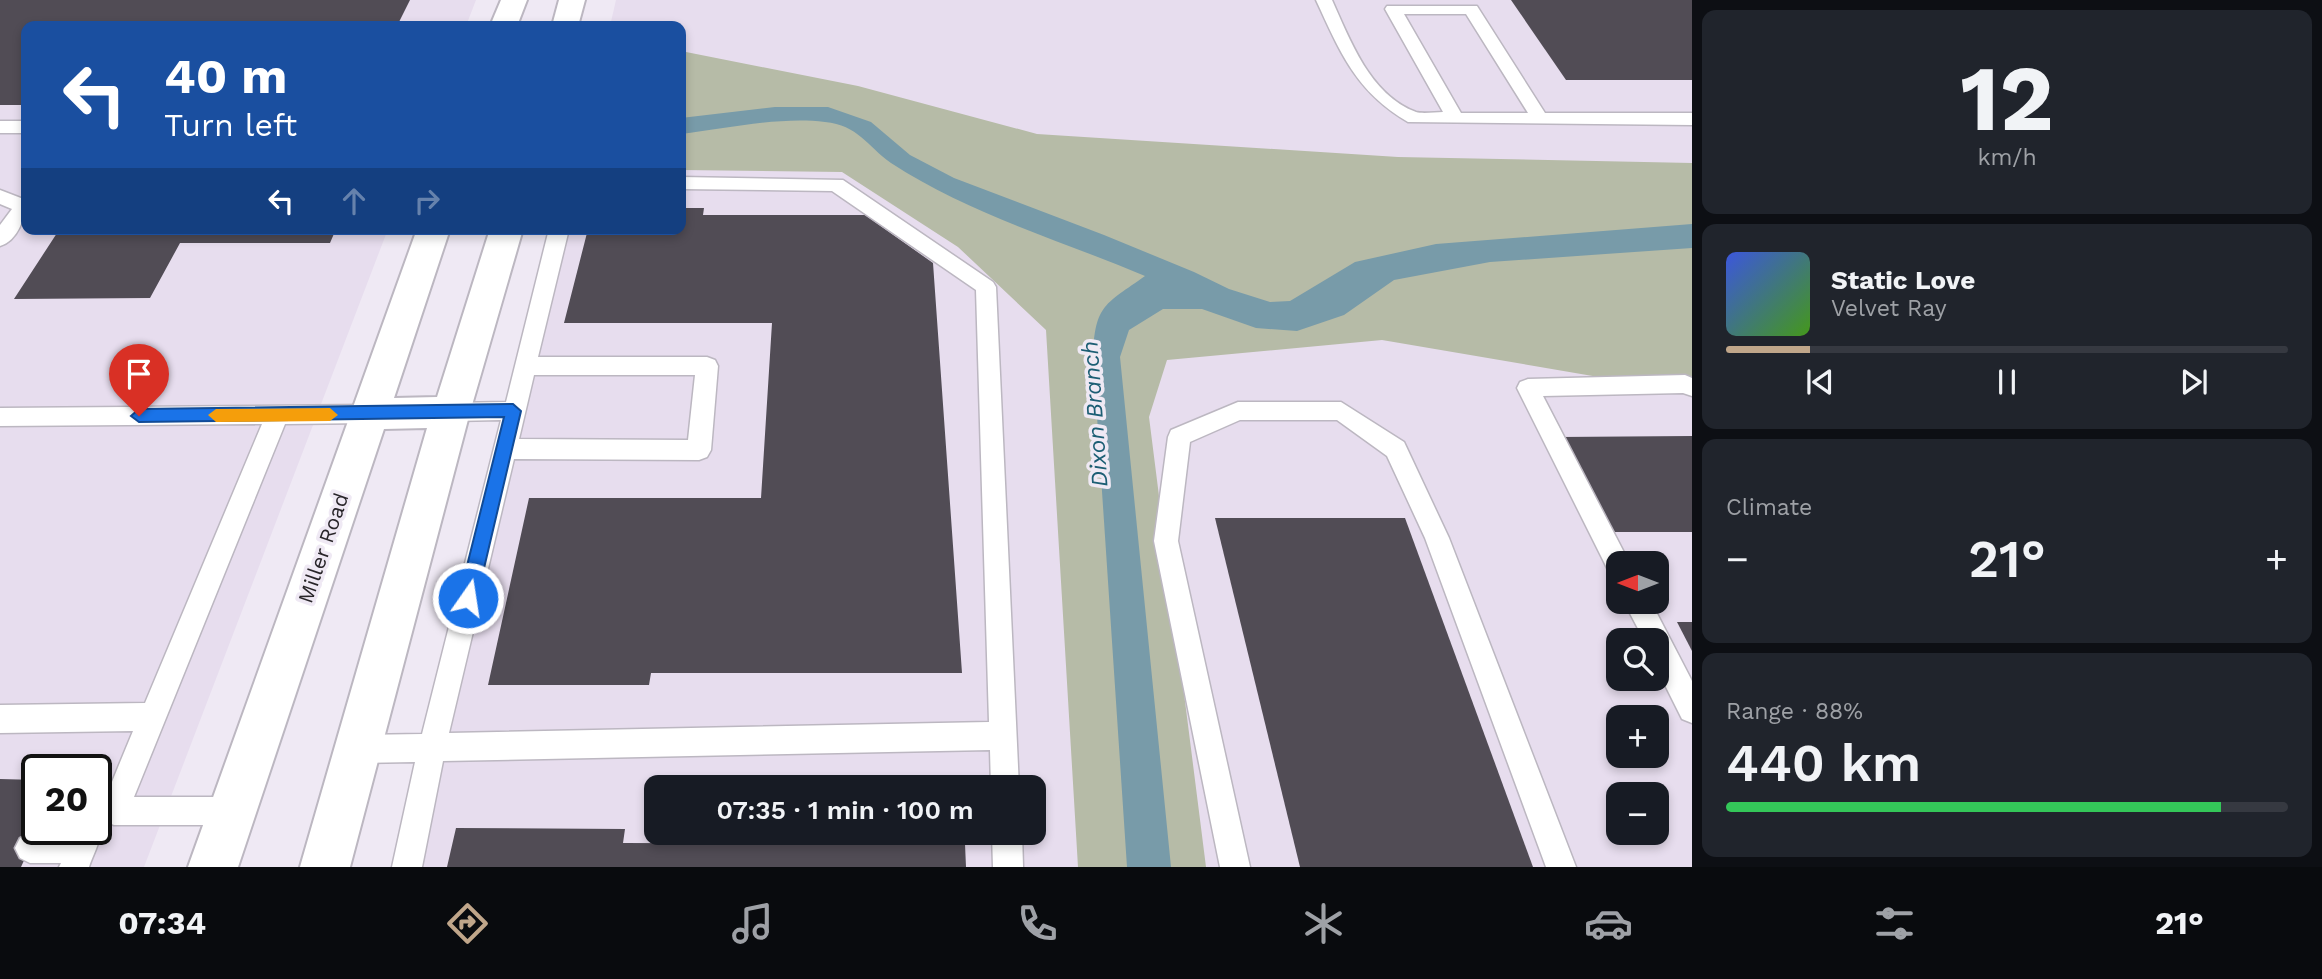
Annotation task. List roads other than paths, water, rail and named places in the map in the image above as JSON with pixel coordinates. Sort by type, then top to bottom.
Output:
[{"type":"main road","points":[[507,21],[514,0]]},
{"type":"main road","points":[[566,21],[572,0]]},
{"type":"main road","name":"Miller Road","points":[[214,867],[432,235]]},
{"type":"main road","points":[[325,867],[452,412],[505,235]]},
{"type":"main road","points":[[369,414],[452,412]]},
{"type":"lane","points":[[1324,0],[1355,65],[1377,95],[1395,109],[1414,118],[1692,119]]},
{"type":"lane","points":[[1455,118],[1392,9],[1471,9],[1540,118]]},
{"type":"lane","points":[[0,127],[21,127]]},
{"type":"lane","points":[[686,183],[836,185],[986,287],[1004,775]]},
{"type":"lane","points":[[0,197],[21,205]]},
{"type":"lane","points":[[0,239],[21,210]]},
{"type":"lane","points":[[407,867],[432,748],[557,235]]},
{"type":"lane","points":[[504,449],[699,450],[707,366],[524,366]]},
{"type":"lane","points":[[1611,551],[1528,388],[1685,384],[1692,387]]},
{"type":"lane","points":[[452,412],[513,411]]},
{"type":"lane","points":[[1235,867],[1166,541],[1180,437],[1238,411],[1341,411],[1396,449],[1437,538],[1561,867]]},
{"type":"lane","points":[[0,416],[369,414]]},
{"type":"lane","points":[[112,796],[153,717],[277,415]]},
{"type":"lane","points":[[1669,664],[1692,709]]},
{"type":"lane","points":[[0,719],[153,717]]},
{"type":"lane","points":[[358,749],[1003,736]]},
{"type":"lane","points":[[112,832],[233,811]]},
{"type":"lane","points":[[30,848],[45,845]]},
{"type":"lane","points":[[1007,845],[1008,867]]},
{"type":"water","points":[[775,107],[828,107],[871,122],[910,155],[954,178],[1104,235],[1229,289],[1270,302],[1290,301],[1355,262],[1436,244],[1692,224],[1692,248],[1490,262],[1394,280],[1344,315],[1297,331],[1256,328],[1202,309],[1163,309],[1129,330],[1120,357],[1171,867],[1127,867],[1093,356],[1096,326],[1105,307],[1145,276],[983,212],[952,197],[891,163],[846,127],[825,122],[790,121],[686,133],[686,117]]},
{"type":"water label","name":"Dixon Branch","points":[[1095,414]]}]
